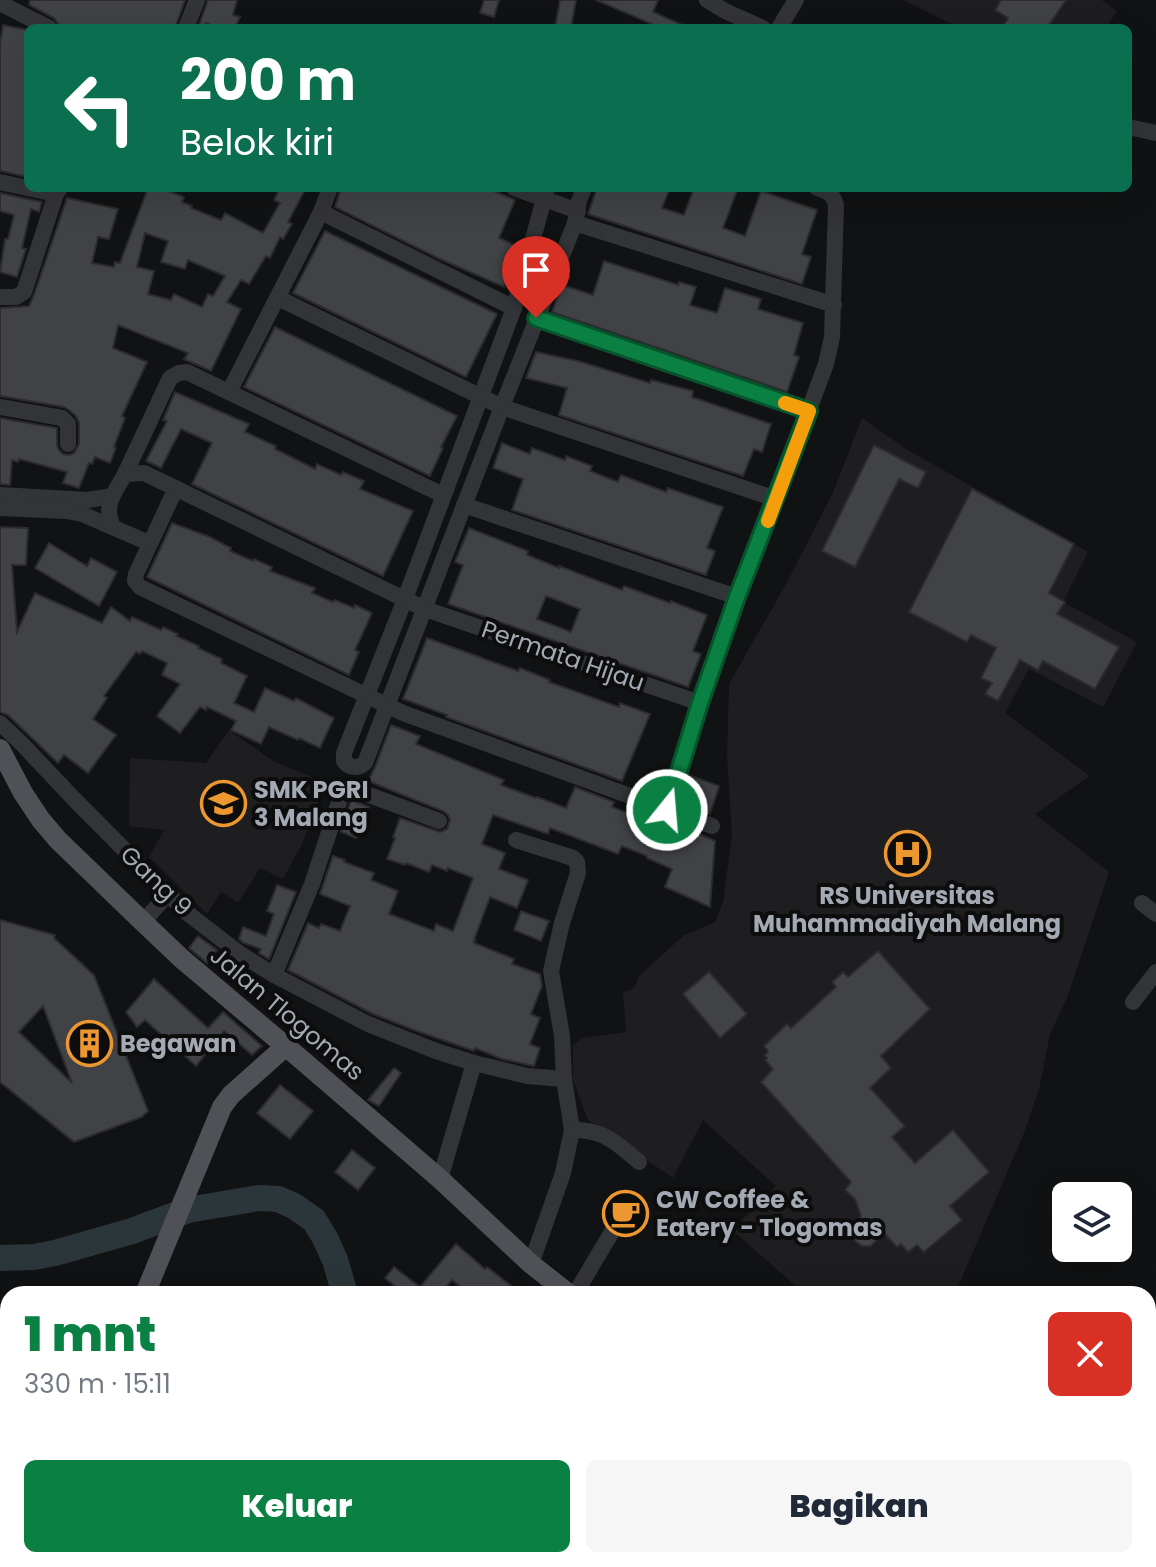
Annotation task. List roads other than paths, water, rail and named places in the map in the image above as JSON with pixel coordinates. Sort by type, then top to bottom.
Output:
[{"type":"main road","name":"Jalan Tlogomas","points":[[0,749],[41,820],[143,922],[182,959],[440,1179],[531,1264],[561,1286]]},
{"type":"main road","points":[[148,1286],[218,1115],[231,1095],[286,1046]]},
{"type":"street","points":[[188,24],[197,0]]},
{"type":"street","points":[[707,0],[754,24]]},
{"type":"street","points":[[781,24],[796,0]]},
{"type":"street","points":[[0,3],[41,24]]},
{"type":"street","points":[[1132,128],[1156,133]]},
{"type":"street","points":[[0,182],[24,186]]},
{"type":"street","points":[[0,297],[16,297],[24,292],[58,192]]},
{"type":"street","points":[[229,392],[328,192]]},
{"type":"street","points":[[583,192],[576,217],[365,763],[352,767],[344,761],[344,753],[514,308],[545,193],[576,217],[834,305]]},
{"type":"street","points":[[667,810],[737,597],[826,364],[834,305],[836,205],[830,192]]},
{"type":"street","points":[[321,212],[514,308]]},
{"type":"street","points":[[278,298],[502,407],[776,499]]},
{"type":"street","points":[[536,318],[809,411]]},
{"type":"street","points":[[113,527],[108,516],[112,496],[136,454],[170,378],[187,372],[443,495]]},
{"type":"street","points":[[0,407],[62,418],[68,424],[68,444]]},
{"type":"street","points":[[125,474],[144,473],[136,454]]},
{"type":"street","name":"Permata Hijau","points":[[144,473],[425,609],[700,703]]},
{"type":"street","points":[[176,488],[136,574],[135,581],[140,587],[386,706],[712,826]]},
{"type":"street","points":[[0,495],[31,503]]},
{"type":"street","points":[[0,508],[31,503],[68,504],[112,496]]},
{"type":"street","points":[[68,504],[82,514],[149,543]]},
{"type":"street","points":[[464,505],[737,597]]},
{"type":"street","name":"Gang 9","points":[[0,723],[168,894],[213,933],[274,975],[368,1024],[415,1043],[474,1063],[527,1076],[564,1079]]},
{"type":"street","points":[[274,975],[312,884],[343,790],[348,787],[439,821]]},
{"type":"street","points":[[516,840],[573,858],[579,867],[551,971],[572,1130],[563,1173],[531,1264]]},
{"type":"street","points":[[143,922],[168,894]]},
{"type":"street","points":[[1142,903],[1156,914]]},
{"type":"street","points":[[1133,1002],[1156,972]]},
{"type":"street","points":[[440,1179],[474,1063]]},
{"type":"street","points":[[572,1130],[599,1132],[639,1162]]},
{"type":"street","points":[[577,1286],[622,1215]]},
{"type":"waterway","points":[[0,1258],[55,1253],[132,1231],[188,1210],[259,1198],[278,1199],[314,1220],[335,1260],[343,1286]]},
{"type":"place","name":"SMK PGRI 3 Malang","points":[[223,804]]},
{"type":"place","name":"RS Universitas Muhammadiyah Malang","points":[[907,854]]},
{"type":"place","name":"Begawan","points":[[89,1044]]},
{"type":"place","name":"CW Coffee & Eatery - Tlogomas","points":[[625,1214]]}]
